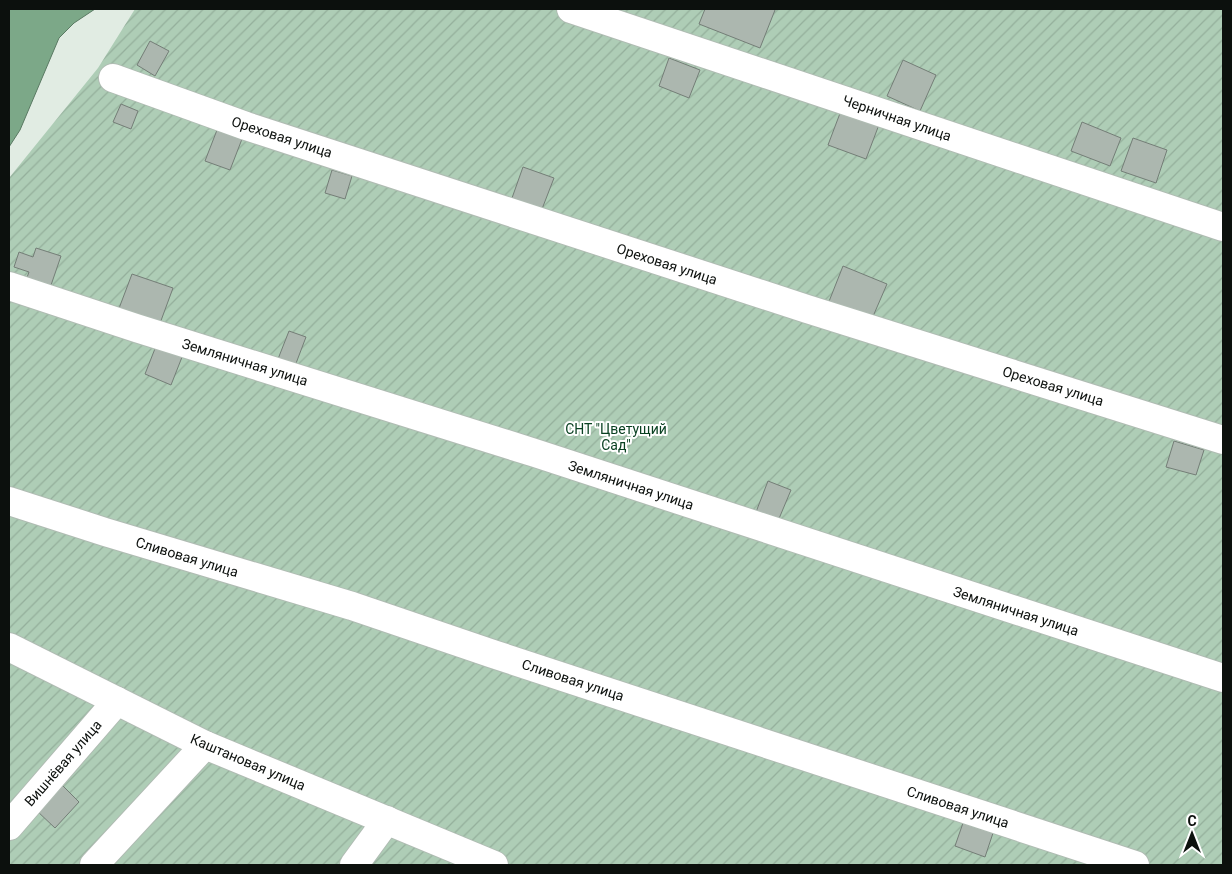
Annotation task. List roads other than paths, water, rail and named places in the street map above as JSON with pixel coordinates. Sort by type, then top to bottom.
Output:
[{"type":"street","name":"Черничная улица","points":[[571,9],[1223,227]]},
{"type":"street","name":"Ореховая улица","points":[[113,78],[246,126],[797,306],[1223,440]]},
{"type":"street","name":"Земляничная улица","points":[[9,286],[554,459],[1223,678]]},
{"type":"street","name":"Сливовая улица","points":[[9,501],[105,532],[352,606],[492,654],[1135,865]]},
{"type":"street","name":"Каштановая улица","points":[[9,647],[204,745],[494,865]]},
{"type":"street","name":"Вишнёвая улица","points":[[9,826],[117,701]]},
{"type":"street","points":[[94,865],[204,745]]},
{"type":"street","points":[[354,865],[387,820]]},
{"type":"park label","name":"СНТ \"Цветущий Сад\"","points":[[616,438]]}]
